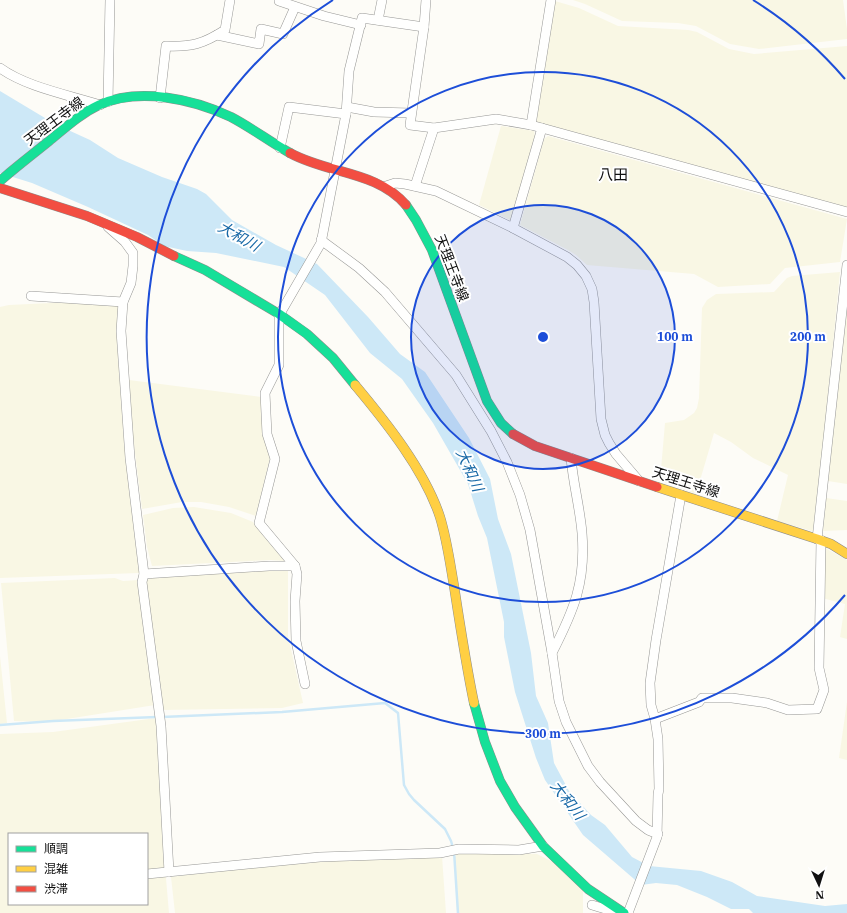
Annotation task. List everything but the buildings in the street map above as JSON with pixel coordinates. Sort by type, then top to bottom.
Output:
[{"type":"main road","name":"天理王寺線","points":[[0,181],[79,117],[104,103],[134,97],[181,100],[206,107],[229,116],[249,127],[280,148],[308,162],[369,179],[386,186],[400,197],[410,210],[429,243],[487,401],[497,418],[508,430],[520,439],[535,446],[640,482],[819,539],[831,544],[847,554]]},
{"type":"main road","points":[[0,188],[87,216],[105,225],[137,237],[205,270],[280,313],[307,334],[333,358],[379,413],[418,470],[431,494],[440,517],[447,543],[469,680],[476,713],[485,742],[500,780],[515,807],[542,846],[588,889],[625,913]]},
{"type":"street","points":[[0,68],[14,77],[27,82],[104,103],[110,0]]},
{"type":"street","points":[[160,98],[166,46],[198,44],[212,39],[225,30],[230,0]]},
{"type":"street","points":[[279,0],[278,1],[324,16],[361,25]]},
{"type":"street","points":[[378,20],[382,0]]},
{"type":"street","points":[[426,0],[424,27],[410,125],[434,128],[496,119],[531,125],[847,212]]},
{"type":"street","points":[[531,125],[551,0]]},
{"type":"street","points":[[218,35],[259,44],[262,29],[283,34],[295,6]]},
{"type":"street","points":[[305,684],[296,641],[295,601],[297,574],[295,566],[259,523],[275,459],[267,434],[265,393],[279,365],[280,313],[321,242],[347,110],[349,72],[362,18],[424,27]]},
{"type":"street","points":[[280,148],[289,107],[411,113]]},
{"type":"street","points":[[415,186],[434,128]]},
{"type":"street","points":[[513,228],[542,128]]},
{"type":"street","points":[[386,186],[395,183],[436,191],[513,228],[567,257],[586,276],[592,289],[594,302],[601,419],[605,436],[616,454],[640,482]]},
{"type":"street","points":[[105,225],[125,242],[133,253],[131,283],[124,302],[121,331],[130,458],[144,574],[142,582],[161,726],[169,872]]},
{"type":"street","points":[[321,242],[359,268],[385,292],[456,375],[492,431],[507,462],[520,495],[530,530],[560,700],[566,722],[588,766],[600,782],[636,821],[658,835]]},
{"type":"street","points":[[655,719],[699,702],[702,698],[732,698],[767,703],[788,710],[817,709],[824,690],[819,668],[819,539],[847,265]]},
{"type":"street","points":[[31,296],[124,302]]},
{"type":"street","points":[[552,653],[566,627],[575,604],[581,581],[583,560],[582,533],[572,478],[571,458]]},
{"type":"street","points":[[588,889],[592,909],[625,913],[658,835],[659,753],[655,719],[651,705],[650,683],[681,495]]},
{"type":"street","points":[[144,574],[269,566],[295,566]]},
{"type":"street","points":[[148,874],[320,857],[440,853],[459,849],[519,850],[542,846]]},
{"type":"shaded area","points":[[573,0],[843,0],[847,39],[759,49],[730,44],[696,26],[678,23],[622,21]]},
{"type":"shaded area","points":[[555,1],[579,8],[618,26],[688,30],[697,32],[729,49],[754,54],[847,46],[847,209],[536,122]]},
{"type":"shaded area","points":[[501,126],[534,131],[535,136],[512,221],[479,205]]},
{"type":"shaded area","points":[[548,136],[847,219],[840,262],[785,268],[770,284],[718,287],[694,274],[587,265],[568,250],[520,225],[544,139]]},
{"type":"shaded area","points":[[840,272],[823,447],[813,530],[812,531],[777,521],[788,475],[753,458],[731,442],[714,433],[696,494],[660,481],[665,423],[684,420],[694,413],[697,408],[699,398],[702,308],[707,300],[716,294],[774,292],[787,278],[792,276]]},
{"type":"shaded area","points":[[847,297],[847,484],[828,481]]},
{"type":"shaded area","points":[[51,303],[119,305],[117,340],[124,441],[137,555],[140,564],[139,573],[0,578],[0,307],[9,305]]},
{"type":"shaded area","points":[[129,380],[261,397],[264,436],[270,458],[256,516],[229,507],[201,502],[182,502],[142,509],[133,437]]},
{"type":"shaded area","points":[[826,498],[847,501],[847,530],[823,531]]},
{"type":"shaded area","points":[[194,507],[231,513],[253,522],[286,558],[285,561],[271,560],[152,566],[147,547],[143,515],[173,508]]},
{"type":"shaded area","points":[[825,548],[847,560],[847,639],[840,637],[845,604],[822,598]]},
{"type":"shaded area","points":[[288,570],[288,636],[303,703],[282,708],[162,710],[146,583],[147,580],[166,573]]},
{"type":"shaded area","points":[[115,578],[123,581],[139,580],[155,705],[48,722],[14,721],[1,583]]},
{"type":"shaded area","points":[[0,656],[7,723],[0,724]]},
{"type":"shaded area","points":[[847,702],[847,760],[839,758]]},
{"type":"shaded area","points":[[156,718],[169,913],[0,913],[0,734],[53,732]]},
{"type":"shaded area","points":[[454,852],[537,854],[553,862],[583,890],[583,913],[457,913]]},
{"type":"shaded area","points":[[442,856],[446,913],[175,913],[171,877],[269,864]]},
{"type":"water","name":"大和川","points":[[0,91],[55,124],[90,140],[118,158],[162,177],[197,189],[206,194],[232,220],[276,245],[317,264],[368,317],[400,354],[425,372],[469,438],[490,479],[498,519],[511,554],[531,653],[536,696],[548,723],[554,763],[569,791],[591,815],[605,825],[632,857],[649,866],[701,871],[732,882],[757,896],[825,906],[847,904],[847,913],[753,913],[749,909],[731,909],[707,897],[677,885],[656,883],[641,885],[583,835],[545,780],[536,758],[515,692],[504,637],[504,622],[487,538],[468,484],[433,423],[402,379],[370,353],[325,295],[284,267],[216,253],[187,251],[164,246],[148,235],[88,207],[32,183],[0,173]]},
{"type":"waterway","points":[[162,717],[282,712],[385,703],[398,713],[404,785],[414,800],[445,829],[451,841],[454,851],[458,913]]},
{"type":"waterway","points":[[0,725],[53,721],[157,717]]},
{"type":"traffic: fast","points":[[0,181],[85,113],[99,105],[131,97],[148,96],[166,98],[200,105],[239,121],[290,153]]},
{"type":"traffic: fast","points":[[406,205],[432,250],[487,401],[501,423],[513,434]]},
{"type":"traffic: fast","points":[[174,256],[205,270],[279,314],[307,334],[333,358],[355,385]]},
{"type":"traffic: fast","points":[[474,703],[485,742],[500,781],[515,807],[543,846],[588,889],[624,913]]},
{"type":"traffic: slow","points":[[355,385],[392,431],[415,465],[425,482],[440,517],[445,534],[474,703]]},
{"type":"traffic: slow","points":[[657,487],[817,539],[831,544],[847,554]]},
{"type":"traffic: jam","points":[[290,153],[305,160],[367,179],[381,185],[406,205]]},
{"type":"traffic: jam","points":[[0,188],[87,216],[137,237],[174,256]]},
{"type":"traffic: jam","points":[[513,434],[535,446],[657,487]]},
{"type":"district","name":"八田","points":[[613,174]]}]
